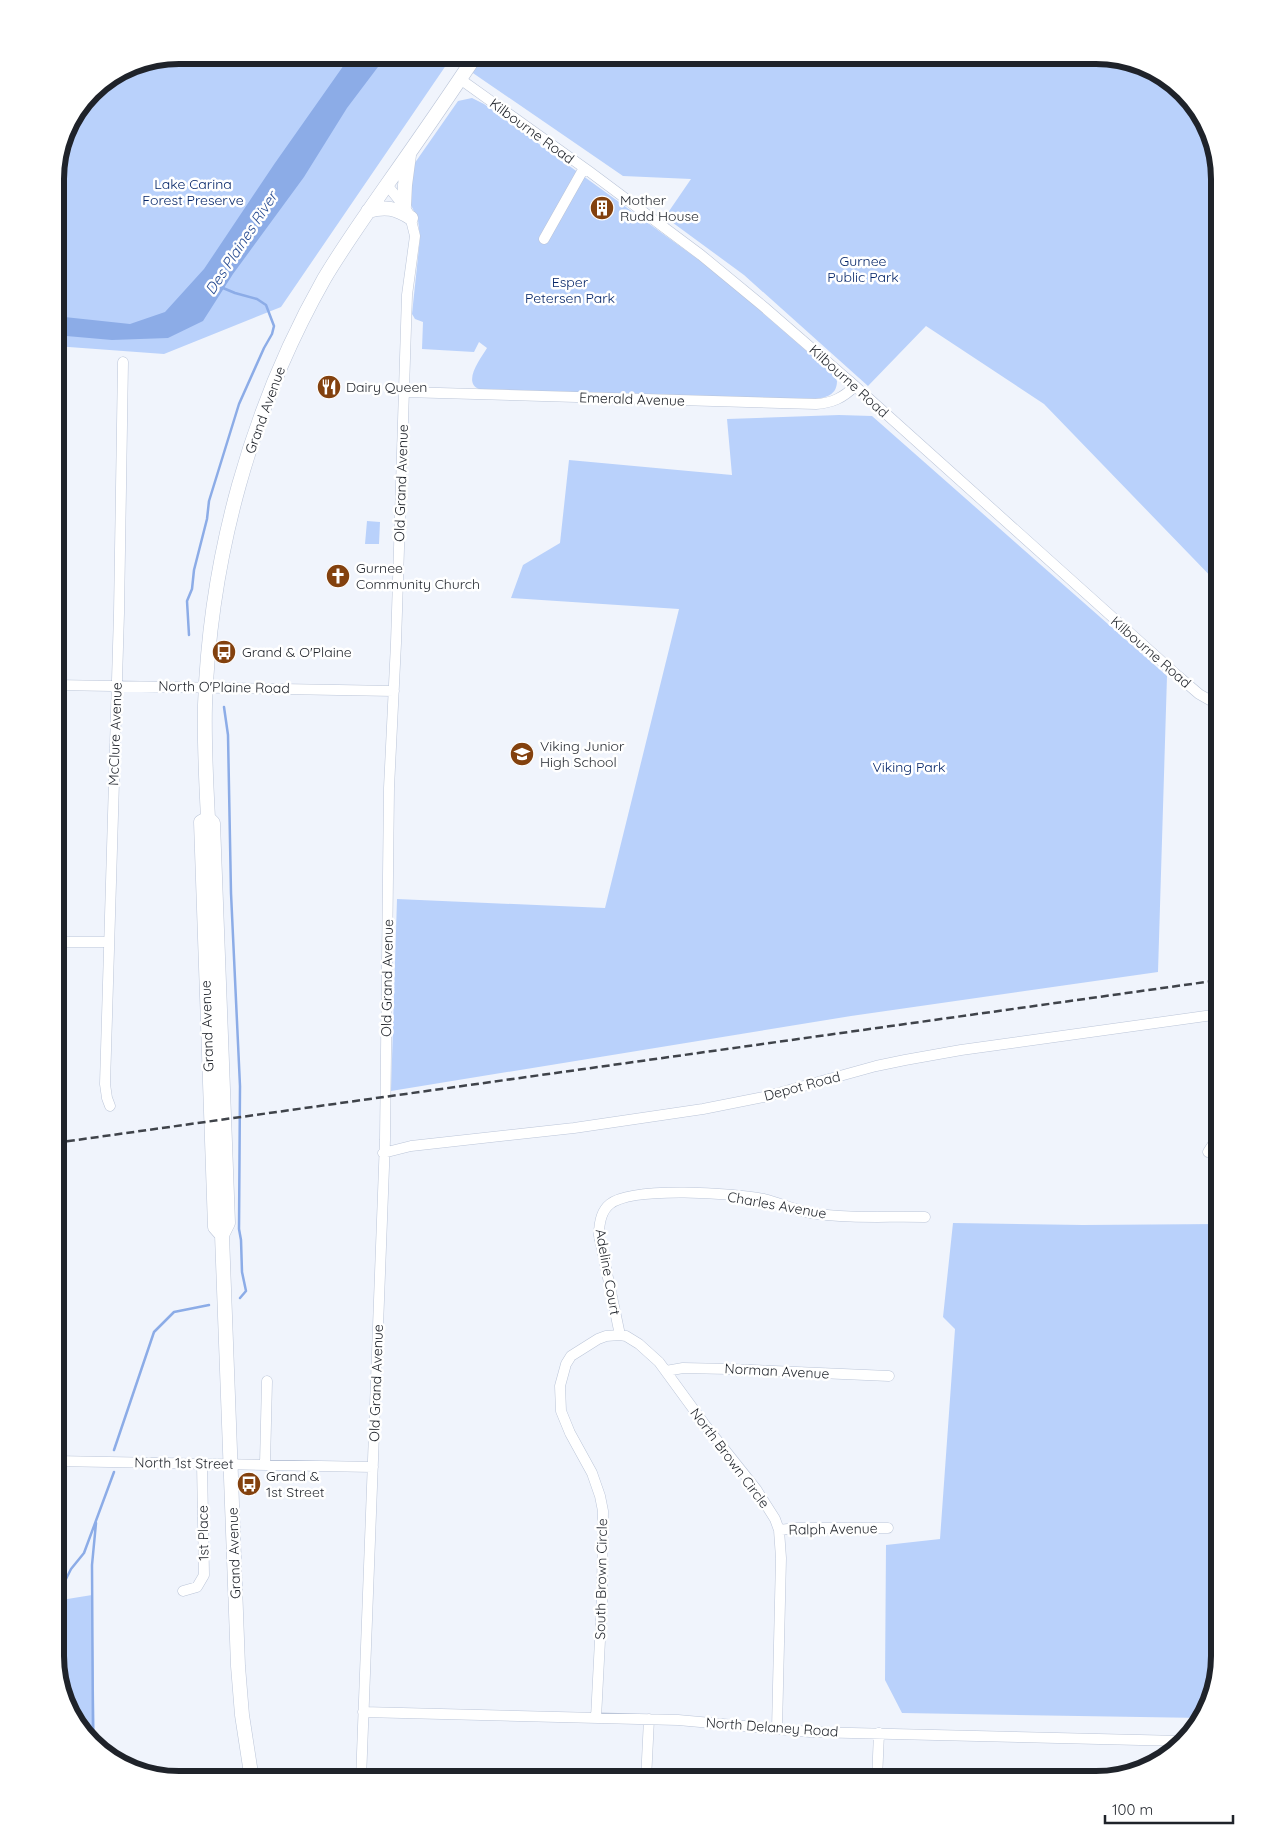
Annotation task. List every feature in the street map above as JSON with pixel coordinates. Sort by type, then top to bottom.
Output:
[{"type":"main road","name":"Grand Avenue","points":[[251,1771],[240,1693],[222,1235],[215,1227],[210,1116],[201,822],[208,818],[205,726],[211,627],[218,578],[238,488],[270,394],[297,332],[324,281],[368,212],[470,64]]},
{"type":"main road","points":[[368,212],[380,208],[392,208],[407,212],[405,185],[410,152]]},
{"type":"street","name":"Kilbourne Road","points":[[460,80],[584,168],[700,254],[855,386],[1178,676],[1199,694],[1211,701]]},
{"type":"street","points":[[544,239],[584,168]]},
{"type":"street","points":[[387,185],[407,212]]},
{"type":"street","name":"Old Grand Avenue","points":[[361,1771],[384,1153],[389,788],[396,644],[407,295],[415,236],[407,212]]},
{"type":"street","name":"McClure Avenue","points":[[110,1106],[105,1084],[117,686],[123,362]]},
{"type":"street","name":"Emerald Avenue","points":[[404,392],[816,404],[837,400],[855,386]]},
{"type":"street","name":"North O'Plaine Road","points":[[64,685],[394,690]]},
{"type":"street","points":[[64,942],[109,942]]},
{"type":"street","name":"Depot Road","points":[[384,1153],[411,1146],[535,1133],[703,1110],[764,1097],[867,1068],[905,1060],[961,1050],[1211,1015]]},
{"type":"street","points":[[1208,1152],[1211,1147]]},
{"type":"street","name":"Charles Avenue","points":[[605,1210],[609,1204],[626,1196],[641,1193],[662,1193],[735,1195],[763,1199],[810,1213],[846,1216],[925,1217]]},
{"type":"street","name":"Adeline Court","points":[[605,1210],[599,1225],[599,1235],[620,1335]]},
{"type":"street","name":"North Brown Circle","points":[[620,1335],[626,1336],[639,1344],[666,1371],[705,1425],[756,1489],[775,1519],[779,1530],[781,1558],[777,1729]]},
{"type":"street","name":"South Brown Circle","points":[[596,1718],[602,1601],[603,1511],[592,1473],[564,1422],[559,1400],[560,1386],[566,1364],[571,1356],[598,1339],[606,1336],[620,1335]]},
{"type":"street","name":"Norman Avenue","points":[[666,1371],[683,1368],[729,1369],[889,1376]]},
{"type":"street","points":[[265,1464],[267,1381]]},
{"type":"street","name":"North 1st Street","points":[[64,1461],[373,1467]]},
{"type":"street","name":"1st Place","points":[[183,1591],[197,1587],[204,1576],[202,1463]]},
{"type":"street","name":"Ralph Avenue","points":[[779,1530],[797,1528],[888,1528]]},
{"type":"street","name":"North Delaney Road","points":[[363,1712],[649,1719],[777,1729],[879,1733],[1176,1740]]},
{"type":"street","points":[[646,1771],[649,1719]]},
{"type":"street","points":[[877,1771],[879,1733]]},
{"type":"green space","name":"Lake Carina Forest Preserve","points":[[171,64],[447,64],[281,307],[164,354],[64,347],[64,171],[72,135],[79,121],[97,97],[121,79],[135,72]]},
{"type":"green space","name":"Lake Carina Forest Preserve","points":[[460,64],[1104,64],[1133,70],[1160,83],[1183,103],[1196,121],[1203,135],[1210,164],[1211,577],[1044,404],[926,326],[868,386],[744,275],[665,217],[691,179],[623,176]]},
{"type":"green space","name":"Esper Petersen Park","points":[[472,98],[484,104],[717,273],[832,373],[837,381],[833,393],[822,398],[795,399],[479,389],[474,386],[472,376],[487,348],[479,342],[474,352],[422,349],[423,322],[415,319],[412,314],[420,238],[418,220],[411,205],[412,167],[458,101]]},
{"type":"green space","name":"Viking Park","points":[[839,415],[872,416],[1167,676],[1158,972],[851,1016],[391,1091],[397,899],[605,908],[679,609],[511,598],[523,565],[560,543],[569,460],[732,475],[727,419]]},
{"type":"green space","points":[[367,521],[380,522],[379,544],[365,544]]},
{"type":"green space","points":[[953,1223],[1211,1224],[1211,1656],[1207,1686],[1203,1700],[1193,1718],[902,1713],[885,1680],[886,1545],[940,1539],[955,1329],[943,1317]]},
{"type":"green space","points":[[92,1595],[95,1736],[79,1714],[68,1686],[64,1656],[64,1600]]},
{"type":"water","name":"Des Plaines River","points":[[345,64],[380,64],[347,108],[304,177],[233,274],[203,321],[168,338],[112,340],[64,336],[64,317],[130,324],[165,312],[204,269]]},
{"type":"waterway","name":"Des Plaines River","points":[[189,635],[187,601],[192,589],[194,570],[207,519],[209,501],[239,404],[274,326],[266,305],[257,299],[223,288]]},
{"type":"waterway","points":[[224,707],[228,735],[231,893],[240,1086],[239,1229],[242,1272],[246,1291],[240,1298]]},
{"type":"waterway","points":[[114,1450],[154,1332],[174,1312],[209,1305]]},
{"type":"waterway","points":[[64,1583],[71,1569],[84,1553],[114,1472]]},
{"type":"waterway","points":[[93,1733],[92,1565],[96,1523]]},
{"type":"railway","points":[[64,1142],[1211,981]]},
{"type":"place","name":"Mother Rudd House","points":[[602,208]]},
{"type":"place","name":"Dairy Queen","points":[[329,387]]},
{"type":"place","name":"Gurnee Community Church","points":[[338,576]]},
{"type":"place","name":"Grand & O'Plaine","points":[[224,652]]},
{"type":"place","name":"Viking Junior High School","points":[[522,754]]},
{"type":"place","name":"Grand & 1st Street","points":[[249,1484]]},
{"type":"park label","name":"Gurnee Public Park","points":[[863,270]]}]
